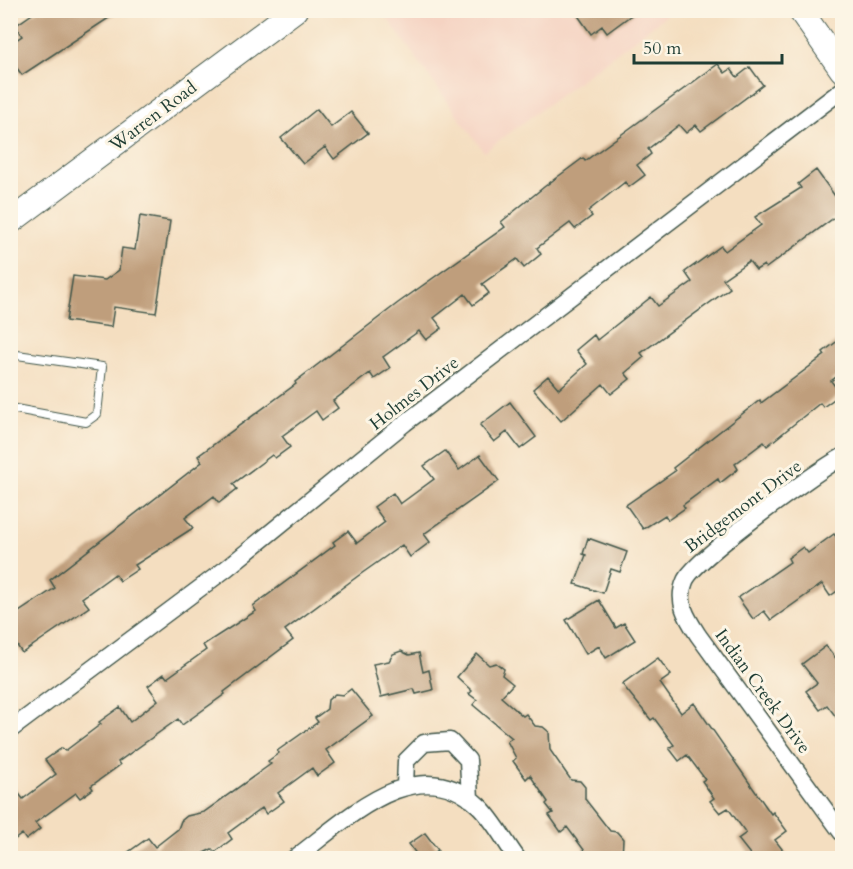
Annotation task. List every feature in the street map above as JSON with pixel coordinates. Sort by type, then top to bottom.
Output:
[{"type":"main road","name":"Warren Road","points":[[10,222],[295,10]]},
{"type":"main road","points":[[800,10],[843,70]]},
{"type":"street","name":"Holmes Drive","points":[[10,730],[228,568],[405,423],[843,90]]},
{"type":"street","name":"Bridgemont Drive","points":[[680,596],[688,574],[703,558],[843,457]]},
{"type":"street","name":"Indian Creek Drive","points":[[680,596],[683,611],[698,635],[843,833]]},
{"type":"street","points":[[405,786],[406,761],[424,743],[450,741],[468,760],[470,799]]},
{"type":"street","points":[[295,858],[378,796],[405,786],[432,785],[470,799],[480,807],[517,858]]},
{"type":"lane","points":[[10,354],[102,367],[96,414],[86,422],[10,408]]},
{"type":"shaded area","points":[[382,11],[672,11],[484,152]]},
{"type":"building","points":[[38,10],[121,10],[22,75],[10,59],[10,44],[22,36],[15,26]]},
{"type":"building","points":[[574,10],[638,10],[607,33],[602,26],[591,34]]},
{"type":"building","points":[[718,64],[725,73],[731,69],[737,77],[750,67],[763,85],[701,131],[696,125],[686,133],[679,125],[648,149],[651,154],[637,165],[645,175],[629,187],[625,182],[588,211],[592,216],[575,229],[570,223],[537,248],[541,254],[524,268],[517,259],[482,284],[489,293],[473,305],[465,294],[434,318],[442,328],[426,340],[419,331],[383,357],[390,368],[374,379],[370,373],[333,401],[338,408],[322,420],[316,411],[282,436],[290,447],[275,458],[272,455],[233,484],[237,489],[219,503],[214,496],[185,518],[193,528],[135,565],[138,569],[120,581],[115,574],[82,598],[89,607],[22,653],[10,635],[10,618],[55,588],[50,580],[202,462],[198,456],[296,384],[295,382],[398,303],[505,227],[501,222],[544,187],[583,158],[585,161]]},
{"type":"building","points":[[317,109],[331,127],[351,112],[368,133],[334,159],[325,147],[303,164],[281,138]]},
{"type":"building","points":[[816,170],[843,207],[843,211],[766,268],[764,265],[756,270],[749,261],[723,279],[730,288],[641,353],[644,357],[625,373],[630,379],[611,394],[603,384],[561,421],[533,389],[548,376],[559,389],[587,364],[576,350],[594,335],[597,340],[651,297],[658,306],[692,282],[685,272],[721,246],[725,251],[761,225],[755,217],[801,188],[798,184]]},
{"type":"building","points":[[140,216],[170,221],[156,313],[114,307],[111,327],[66,321],[73,276],[105,280],[119,270],[122,248],[135,250]]},
{"type":"building","points":[[843,337],[843,377],[840,374],[831,381],[841,394],[823,407],[820,403],[767,446],[764,442],[735,464],[738,469],[720,483],[718,479],[683,505],[685,508],[668,520],[665,515],[643,529],[626,505],[675,471],[673,468],[760,400],[761,403],[825,355],[823,352]]},
{"type":"building","points":[[510,402],[536,437],[520,449],[507,432],[494,442],[480,425]]},
{"type":"building","points":[[445,451],[459,470],[480,455],[499,481],[424,534],[430,542],[410,557],[402,545],[285,630],[293,640],[224,692],[225,694],[182,725],[178,719],[118,762],[120,765],[91,786],[93,789],[80,798],[76,793],[35,823],[40,829],[26,840],[22,834],[10,843],[10,782],[23,799],[56,774],[45,760],[62,748],[65,751],[120,707],[130,722],[158,700],[148,686],[164,674],[167,678],[206,650],[203,645],[256,611],[253,606],[335,545],[333,542],[348,531],[357,543],[385,522],[374,507],[393,493],[400,504],[434,479],[424,466]]},
{"type":"building","points":[[834,534],[843,545],[843,587],[830,596],[822,584],[771,620],[764,611],[753,619],[738,598],[790,562],[788,558],[803,547],[808,553]]},
{"type":"building","points":[[588,538],[627,552],[620,572],[611,569],[603,593],[575,584],[586,555],[583,554]]},
{"type":"building","points":[[599,600],[616,628],[624,623],[635,640],[606,658],[599,646],[586,654],[566,620]]},
{"type":"building","points":[[826,646],[843,667],[843,726],[827,705],[820,710],[806,691],[817,683],[802,664]]},
{"type":"building","points":[[401,651],[409,655],[419,653],[423,672],[429,670],[433,690],[416,694],[414,689],[381,697],[373,664],[389,661],[393,654]]},
{"type":"building","points":[[477,654],[489,665],[496,663],[504,669],[502,675],[513,684],[501,697],[523,716],[526,714],[535,726],[543,727],[549,732],[550,750],[571,780],[580,781],[585,787],[585,799],[610,831],[617,832],[623,839],[622,858],[590,858],[567,827],[561,832],[549,815],[553,813],[546,804],[548,802],[530,775],[526,779],[513,761],[516,758],[507,741],[512,738],[473,705],[477,700],[469,694],[472,691],[457,677]]},
{"type":"building","points":[[658,658],[671,675],[660,683],[681,713],[694,703],[771,814],[773,812],[787,831],[775,840],[789,858],[753,858],[738,839],[746,833],[728,808],[720,813],[710,801],[714,798],[702,781],[705,779],[687,755],[679,761],[669,748],[674,745],[654,718],[651,720],[622,684]]},
{"type":"building","points":[[351,689],[373,716],[326,750],[335,763],[317,776],[312,768],[278,793],[284,801],[266,814],[262,808],[228,833],[232,839],[215,852],[212,849],[194,858],[120,858],[148,838],[155,847],[178,829],[181,821],[187,816],[204,812],[271,764],[268,761],[279,753],[277,751],[318,722],[315,718],[327,709],[328,700],[335,694],[343,695]]},
{"type":"building","points":[[425,833],[438,850],[427,858],[419,858],[409,844]]}]
